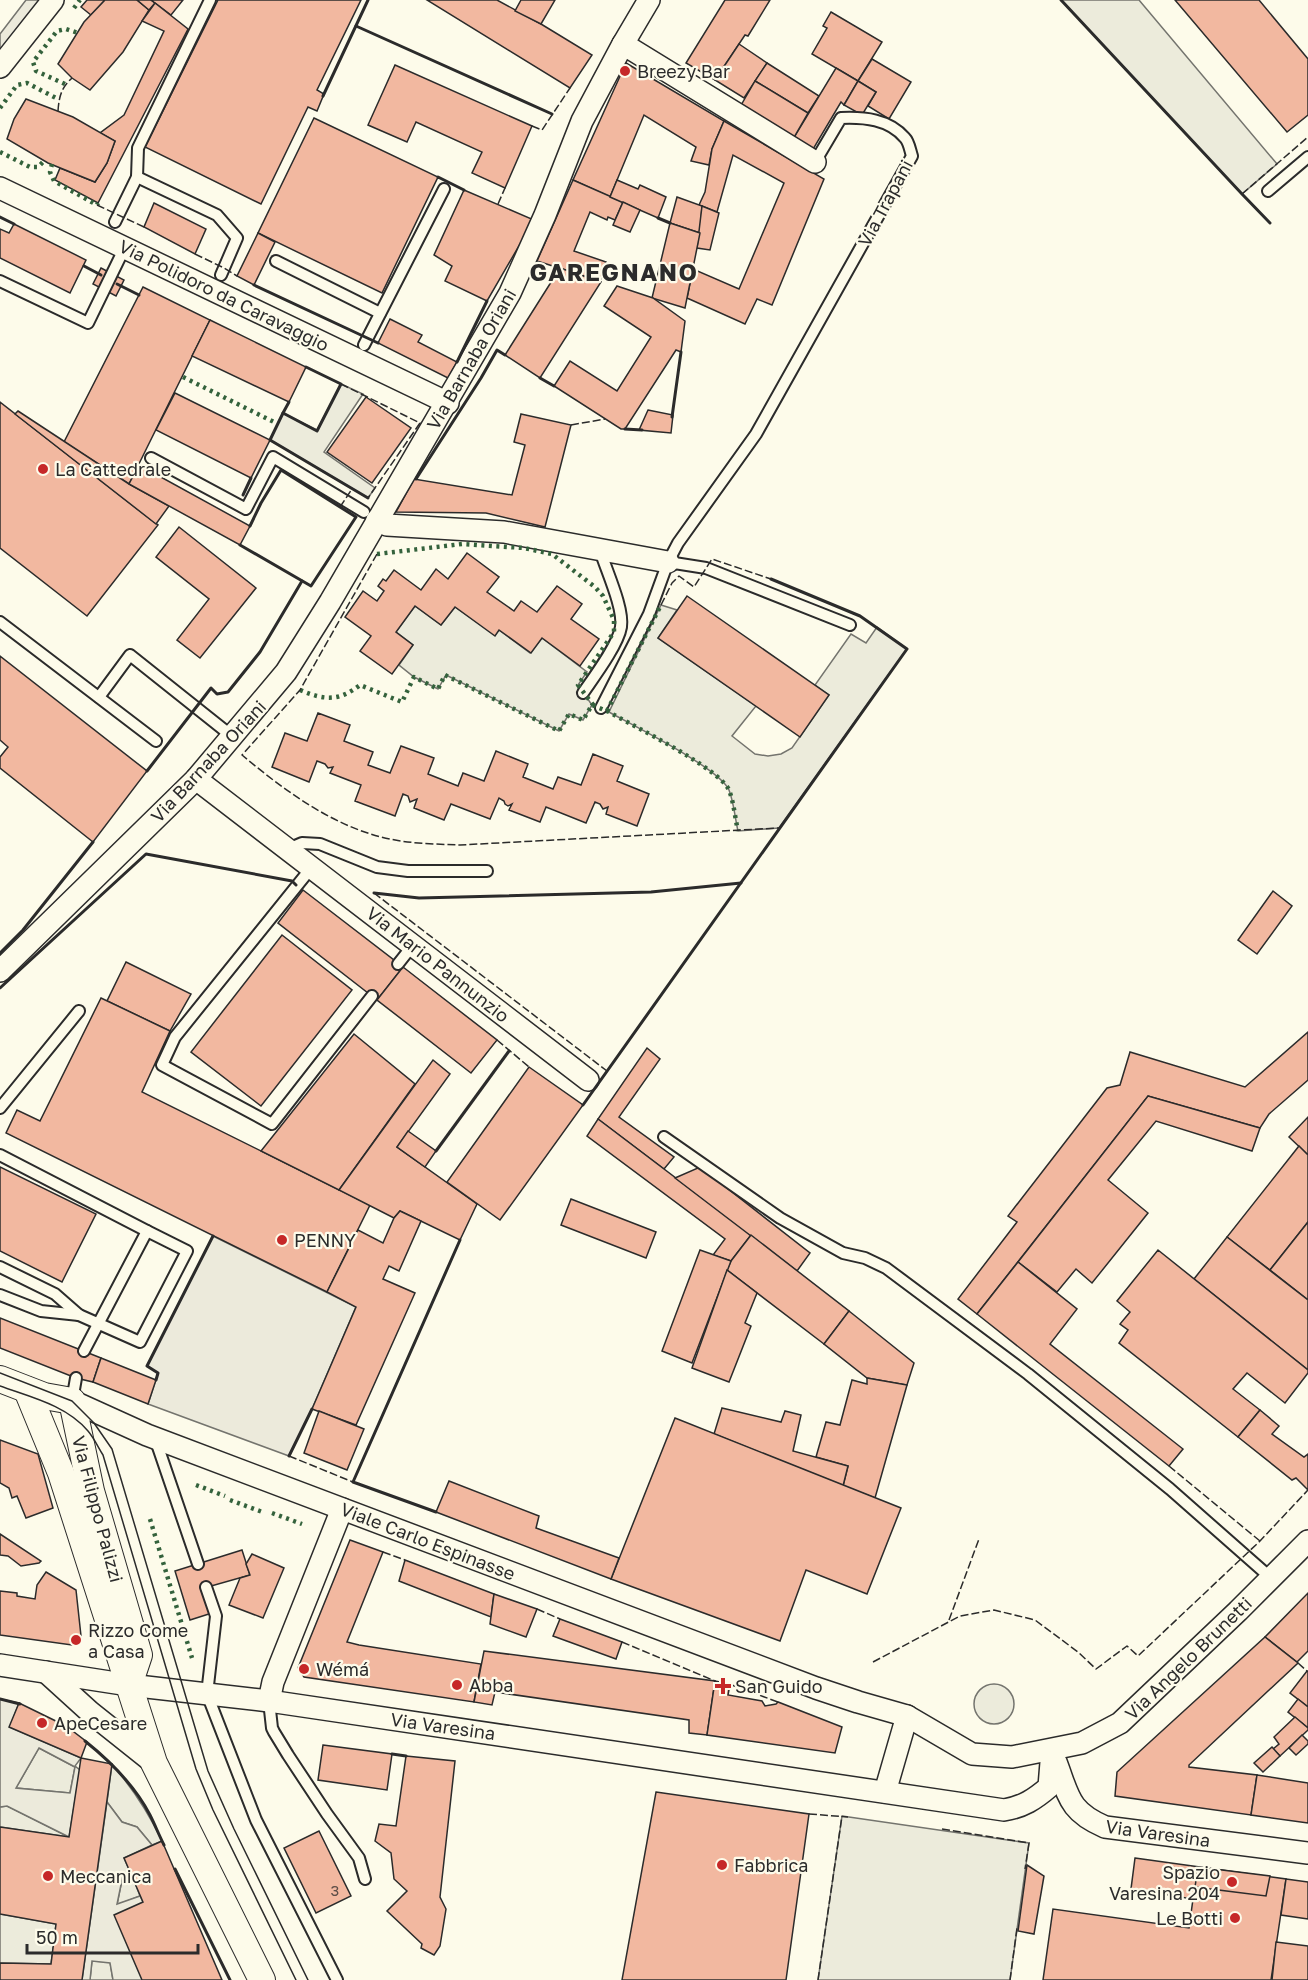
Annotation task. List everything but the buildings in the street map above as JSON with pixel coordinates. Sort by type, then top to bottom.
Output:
[{"type":"street","points":[[0,67],[52,0]]},
{"type":"street","name":"Via Barnaba Oriani","points":[[0,971],[196,779],[286,672],[330,602],[371,516],[448,403],[510,293],[545,216],[582,121],[649,0]]},
{"type":"street","name":"Via Trapani","points":[[623,44],[815,162]]},
{"type":"street","name":"Via Polidoro da Caravaggio","points":[[0,188],[448,403]]},
{"type":"street","points":[[371,516],[387,525],[504,532],[668,562]]},
{"type":"street","name":"Via Mario Pannunzio","points":[[196,779],[588,1080]]},
{"type":"street","name":"Viale Carlo Espinasse","points":[[0,1379],[44,1396],[74,1389],[151,1437],[858,1702],[908,1716]]},
{"type":"street","name":"Via Filippo Palizzi","points":[[61,1473],[64,1423],[74,1389]]},
{"type":"street","name":"Via Filippo Palizzi","points":[[74,1389],[91,1491],[139,1655],[129,1685]]},
{"type":"street","name":"Via Filippo Palizzi","points":[[27,1390],[61,1473],[154,1763],[262,1980]]},
{"type":"street","points":[[269,1701],[273,1682],[342,1509]]},
{"type":"street","name":"Via Angelo Brunetti","points":[[908,1716],[972,1754],[1012,1757],[1082,1743],[1120,1723],[1308,1541]]},
{"type":"street","name":"Via Varesina","points":[[0,1665],[129,1685],[269,1701],[1004,1810],[1017,1808],[1036,1798],[1049,1787],[1052,1750]]},
{"type":"street","points":[[46,1671],[90,1712],[154,1763]]},
{"type":"street","points":[[885,1792],[908,1716]]},
{"type":"street","name":"Via Varesina","points":[[1052,1750],[1064,1787],[1074,1806],[1088,1820],[1105,1827],[1308,1853]]},
{"type":"lane","points":[[115,222],[138,177],[138,148],[210,0]]},
{"type":"lane","name":"Via Trapani","points":[[668,562],[678,543],[756,434],[912,156],[906,139],[887,123],[860,117],[841,118],[815,162]]},
{"type":"lane","points":[[1268,191],[1308,157]]},
{"type":"lane","points":[[138,177],[217,215],[237,238],[221,275]]},
{"type":"lane","points":[[364,345],[444,189]]},
{"type":"lane","points":[[0,281],[88,323],[125,248]]},
{"type":"lane","points":[[276,261],[380,314]]},
{"type":"lane","points":[[151,459],[246,509],[273,457],[371,516]]},
{"type":"lane","points":[[583,693],[618,638],[621,627],[621,613],[600,550]]},
{"type":"lane","points":[[601,708],[649,614],[668,562],[706,568],[850,626]]},
{"type":"lane","points":[[0,622],[156,741]]},
{"type":"lane","points":[[99,697],[130,655],[232,737]]},
{"type":"lane","points":[[288,849],[302,843],[320,844],[377,867],[408,871],[487,871]]},
{"type":"lane","points":[[312,867],[175,1037],[162,1065],[272,1124],[372,996]]},
{"type":"lane","points":[[398,964],[413,945]]},
{"type":"lane","points":[[0,1108],[80,1011]]},
{"type":"lane","points":[[664,1137],[780,1218],[843,1253],[865,1258],[886,1268],[1028,1374],[1170,1489],[1271,1578]]},
{"type":"lane","points":[[0,1155],[187,1251],[140,1342],[79,1315],[41,1311],[0,1295]]},
{"type":"lane","points":[[84,1351],[147,1231]]},
{"type":"lane","points":[[0,1267],[55,1294],[79,1315]]},
{"type":"lane","points":[[151,1437],[156,1444],[198,1564]]},
{"type":"lane","points":[[206,1587],[216,1616],[207,1694],[256,1820],[338,1980]]},
{"type":"lane","points":[[269,1701],[274,1732],[320,1804],[359,1858],[365,1879]]},
{"type":"shaded area","points":[[26,0],[42,0],[0,61],[0,34]]},
{"type":"shaded area","points":[[1061,0],[1139,0],[1277,164],[1242,194]]},
{"type":"shaded area","points":[[341,384],[363,394],[324,452],[375,488],[368,498],[270,440],[283,413],[317,430]]},
{"type":"shaded area","points":[[661,605],[677,610],[658,638],[756,706],[732,736],[755,754],[768,756],[781,754],[792,748],[829,695],[815,685],[851,634],[866,643],[877,627],[907,649],[779,828],[738,831],[731,795],[722,781],[693,759],[609,712]]},
{"type":"shaded area","points":[[415,606],[441,625],[455,607],[495,635],[499,630],[530,653],[542,638],[587,672],[578,685],[592,705],[583,720],[569,714],[559,731],[446,675],[438,689],[414,677],[399,665],[413,645],[396,632]]},
{"type":"shaded area","points":[[213,1236],[356,1307],[289,1456],[148,1404],[158,1373],[147,1366]]},
{"type":"shaded area","points":[[994,1684],[1002,1685],[1008,1690],[1013,1696],[1013,1712],[1008,1718],[1002,1723],[994,1724],[986,1723],[980,1718],[975,1712],[974,1704],[975,1696],[980,1690],[986,1685]]},
{"type":"shaded area","points":[[0,1699],[19,1703],[10,1727],[81,1758],[75,1766],[80,1770],[69,1837],[7,1806],[0,1807]],"holes":[[[39,1748],[75,1767],[70,1793],[16,1788]]]},
{"type":"shaded area","points":[[39,1748],[75,1767],[70,1793],[16,1788]]},
{"type":"shaded area","points":[[112,1764],[140,1801],[162,1841],[152,1845],[137,1827],[122,1822],[107,1802]]},
{"type":"shaded area","points":[[107,1802],[122,1822],[137,1827],[152,1845],[124,1858],[135,1883],[123,1875],[117,1904],[140,1896],[143,1902],[142,1980],[113,1980],[110,1963],[92,1961],[90,1980],[82,1980]]},
{"type":"shaded area","points":[[7,1806],[69,1837],[0,1827],[0,1807]]},
{"type":"shaded area","points":[[842,1816],[1029,1843],[1010,1980],[818,1980]]},
{"type":"shaded area","points":[[123,1875],[135,1883],[140,1896],[117,1905]]},
{"type":"shaded area","points":[[0,1914],[56,1924],[51,1964],[0,1963]]},
{"type":"shaded area","points":[[92,1961],[110,1962],[113,1980],[90,1980]]},
{"type":"tram line","points":[[0,1373],[72,1401],[94,1423],[112,1449],[208,1771],[308,1980]]},
{"type":"tram line","points":[[0,1386],[47,1403],[69,1415],[88,1431],[103,1455],[196,1769],[213,1810],[296,1980]]},
{"type":"hedge","points":[[74,8],[80,0]]},
{"type":"hedge","points":[[65,84],[36,71],[33,62],[57,31],[66,29],[78,33]]},
{"type":"hedge","points":[[0,108],[17,85],[27,83],[58,99]]},
{"type":"hedge","points":[[0,152],[30,167],[38,167],[44,161]]},
{"type":"hedge","points":[[52,164],[50,172],[54,181],[97,205],[98,203]]},
{"type":"hedge","points":[[183,377],[278,424]]},
{"type":"hedge","points":[[377,554],[462,544],[524,548],[552,554],[595,587],[603,596],[614,620],[614,632],[578,685],[594,706]]},
{"type":"hedge","points":[[607,711],[661,605]]},
{"type":"hedge","points":[[300,690],[316,696],[331,698],[352,691],[360,685],[402,702],[414,677],[438,689],[445,675],[559,731],[569,714],[583,720],[592,705],[609,712],[693,759],[722,781],[731,795],[738,831]]},
{"type":"hedge","points":[[196,1485],[225,1496]]},
{"type":"hedge","points":[[230,1500],[265,1513]]},
{"type":"hedge","points":[[272,1513],[302,1524]]},
{"type":"hedge","points":[[150,1519],[192,1658]]},
{"type":"fence","points":[[58,111],[61,93],[72,78]]},
{"type":"fence","points":[[532,126],[542,130],[570,88]]},
{"type":"fence","points":[[1242,194],[1308,137]]},
{"type":"fence","points":[[498,204],[505,188]]},
{"type":"fence","points":[[97,205],[144,227]]},
{"type":"fence","points":[[195,254],[237,276]]},
{"type":"fence","points":[[341,384],[420,423],[368,498]]},
{"type":"fence","points":[[571,425],[605,419]]},
{"type":"fence","points":[[340,507],[352,489]]},
{"type":"fence","points":[[377,554],[300,690],[242,755],[293,794],[330,817],[370,834],[425,844],[460,845],[779,828]]},
{"type":"fence","points":[[661,605],[672,583],[679,576],[694,587],[712,559],[771,579]]},
{"type":"fence","points":[[374,893],[607,1071]]},
{"type":"fence","points":[[497,1040],[529,1067]]},
{"type":"fence","points":[[289,1456],[353,1482]]},
{"type":"fence","points":[[1169,1466],[1260,1541]]},
{"type":"fence","points":[[873,1662],[960,1616],[994,1610],[1035,1620],[1078,1652],[1096,1669],[1127,1646],[1138,1656],[1260,1541],[1308,1490]]},
{"type":"fence","points":[[949,1620],[979,1539]]},
{"type":"fence","points":[[383,1552],[405,1560]]},
{"type":"fence","points":[[537,1609],[560,1619]]},
{"type":"fence","points":[[622,1642],[715,1681]]},
{"type":"fence","points":[[1298,1663],[1307,1671]]},
{"type":"fence","points":[[729,1684],[778,1702]]},
{"type":"fence","points":[[809,1814],[848,1817]]},
{"type":"fence","points":[[818,1980],[842,1816]]},
{"type":"fence","points":[[942,1829],[1029,1843],[1025,1869]]},
{"type":"fence","points":[[1010,1980],[1017,1928]]},
{"type":"wall","points":[[323,96],[368,0]]},
{"type":"wall","points":[[1061,0],[1270,223]]},
{"type":"wall","points":[[356,26],[552,114]]},
{"type":"wall","points":[[438,177],[464,190]]},
{"type":"wall","points":[[0,217],[14,224]]},
{"type":"wall","points":[[658,218],[670,223]]},
{"type":"wall","points":[[84,266],[101,275]]},
{"type":"wall","points":[[117,284],[139,295]]},
{"type":"wall","points":[[254,285],[378,343]]},
{"type":"wall","points":[[457,362],[487,301]]},
{"type":"wall","points":[[416,479],[497,350],[505,355]]},
{"type":"wall","points":[[672,417],[681,352]]},
{"type":"wall","points":[[306,367],[341,384],[317,431],[283,413],[270,440],[368,498]]},
{"type":"wall","points":[[540,378],[554,386]]},
{"type":"wall","points":[[283,413],[289,402]]},
{"type":"wall","points":[[625,429],[642,430]]},
{"type":"wall","points":[[240,545],[311,586],[356,517],[281,470],[250,526]]},
{"type":"wall","points":[[243,495],[251,478]]},
{"type":"wall","points":[[583,1105],[907,649],[860,616],[771,579]]},
{"type":"wall","points":[[147,771],[211,688],[217,694],[228,692],[260,652],[302,581]]},
{"type":"wall","points":[[0,953],[23,930],[93,842]]},
{"type":"wall","points":[[0,988],[146,854],[292,881],[296,885]]},
{"type":"wall","points":[[374,893],[419,898],[651,892],[741,883]]},
{"type":"wall","points":[[436,1151],[509,1051]]},
{"type":"wall","points":[[156,1380],[158,1373],[147,1366],[213,1236]]},
{"type":"wall","points":[[436,1512],[353,1482],[460,1240]]},
{"type":"wall","points":[[289,1456],[312,1409]]},
{"type":"wall","points":[[0,1699],[20,1704]]},
{"type":"wall","points":[[85,1741],[113,1766],[137,1794],[164,1845]]},
{"type":"wall","points":[[392,1754],[406,1756]]},
{"type":"wall","points":[[175,1869],[230,1980]]},
{"type":"place","name":"Breezy Bar","points":[[625,71]]},
{"type":"place","name":"La Cattedrale","points":[[43,469]]},
{"type":"place","name":"PENNY","points":[[282,1240]]},
{"type":"place","name":"Rizzo Come a Casa","points":[[76,1640]]},
{"type":"place","name":"Wémá","points":[[304,1669]]},
{"type":"place","name":"Abba","points":[[457,1685]]},
{"type":"place","name":"San Guido","points":[[723,1686]]},
{"type":"place","name":"ApeCesare","points":[[42,1723]]},
{"type":"place","name":"Fabbrica","points":[[722,1865]]},
{"type":"place","name":"Meccanica","points":[[48,1876]]},
{"type":"place","name":"Spazio Varesina 204","points":[[1232,1882]]},
{"type":"place","name":"Le Botti","points":[[1235,1918]]},
{"type":"district","name":"GAREGNANO","points":[[614,271]]}]
